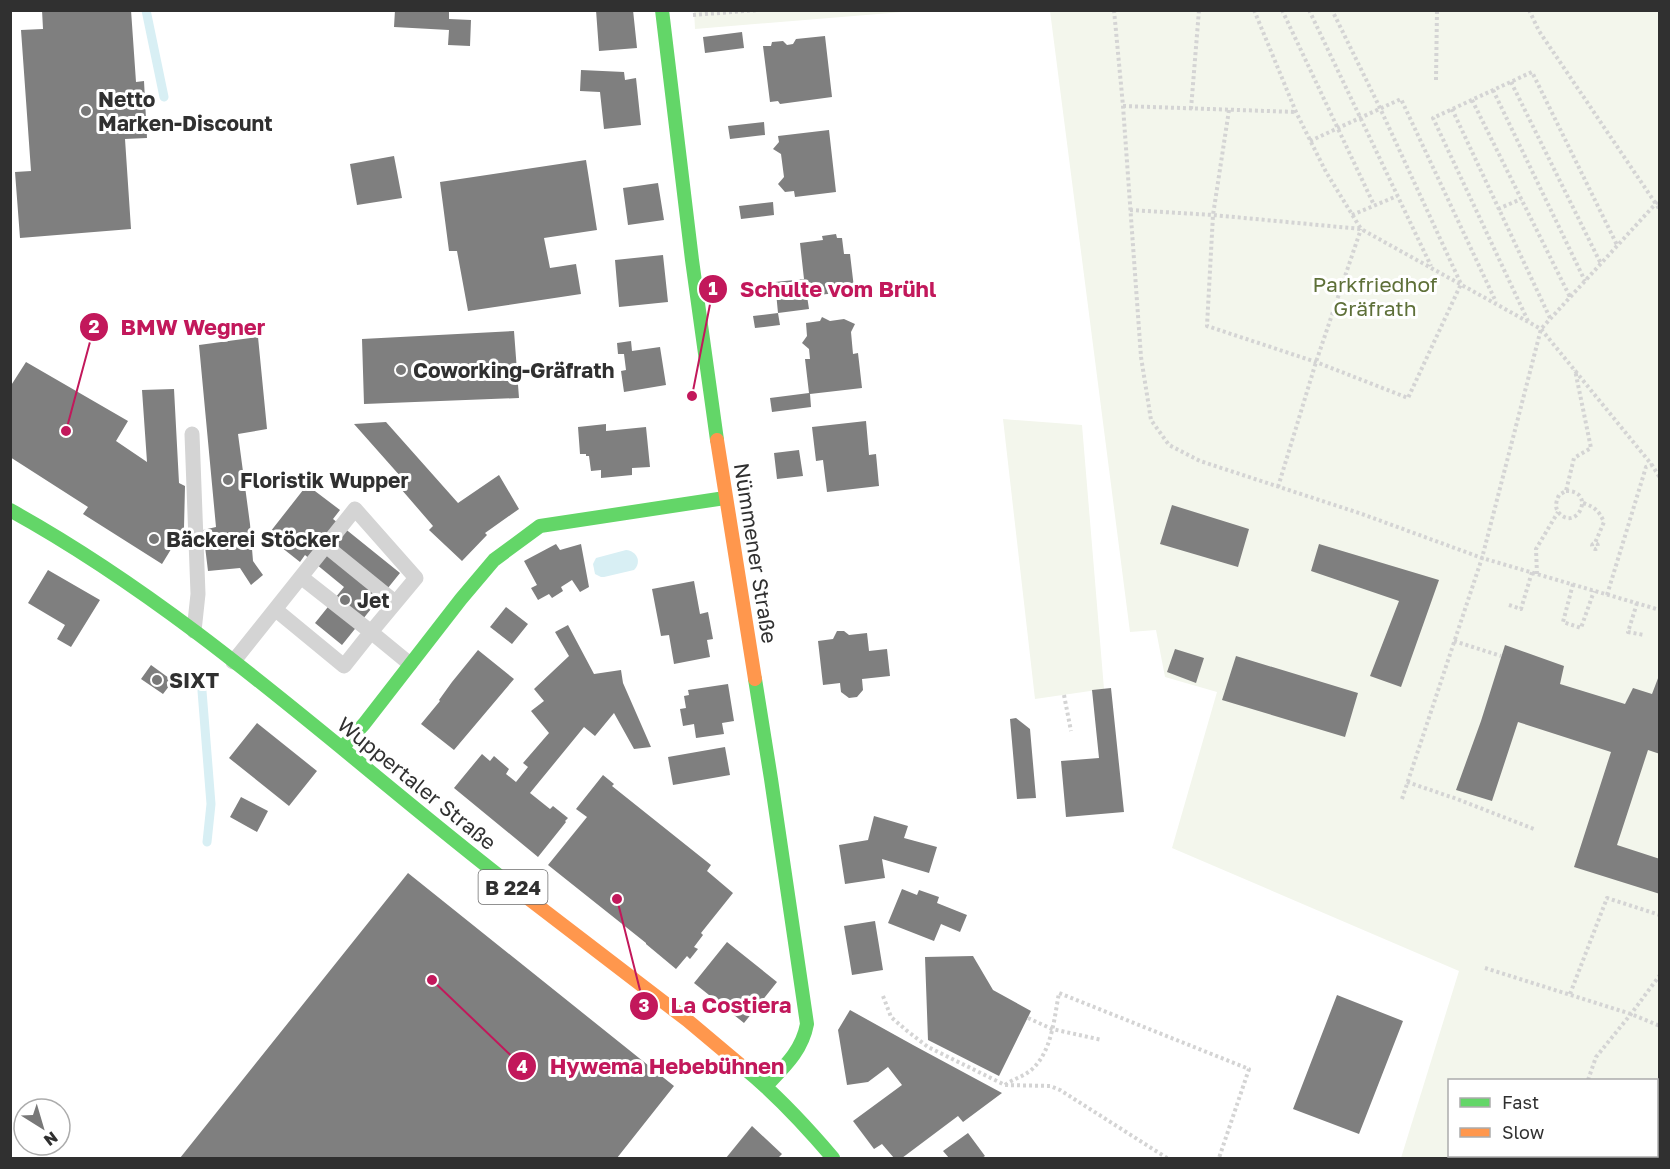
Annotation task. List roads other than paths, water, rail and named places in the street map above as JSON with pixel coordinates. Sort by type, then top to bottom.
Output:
[{"type":"street","name":"Nümmener Straße","points":[[663,13],[692,260],[725,498],[771,779],[807,1024],[806,1036],[801,1047],[766,1086]]},
{"type":"street","points":[[342,748],[364,724],[494,560],[540,526],[725,498]]},
{"type":"street","name":"Wuppertaler Straße","points":[[10,510],[50,532],[119,576],[194,631],[342,748],[416,811],[687,1020],[766,1086],[833,1158]]},
{"type":"lane","points":[[192,434],[198,594],[194,631]]},
{"type":"lane","points":[[233,662],[355,509],[416,578],[344,666],[276,610]]},
{"type":"lane","points":[[326,546],[395,602]]},
{"type":"lane","points":[[301,577],[410,664]]},
{"type":"water","points":[[626,550],[633,552],[637,557],[638,564],[634,570],[604,577],[595,574],[593,564],[596,558]]},
{"type":"waterway","points":[[146,10],[164,97]]},
{"type":"waterway","points":[[202,691],[211,804],[207,842]]},
{"type":"place","name":"Netto Marken-Discount","points":[[86,111]]},
{"type":"place","name":"Coworking-Gräfrath","points":[[401,370]]},
{"type":"place","name":"Schulte vom Brühl","points":[[692,396]]},
{"type":"place","name":"BMW Wegner","points":[[66,431]]},
{"type":"place","name":"Floristik Wupper","points":[[228,480]]},
{"type":"place","name":"Bäckerei Stöcker","points":[[154,539]]},
{"type":"place","name":"Jet","points":[[345,600]]},
{"type":"place","name":"SIXT","points":[[157,680]]},
{"type":"place","name":"La Costiera","points":[[617,899]]},
{"type":"place","name":"Hywema Hebebühnen","points":[[432,980]]},
{"type":"park label","name":"Parkfriedhof Gräfrath","points":[[1375,296]]}]
